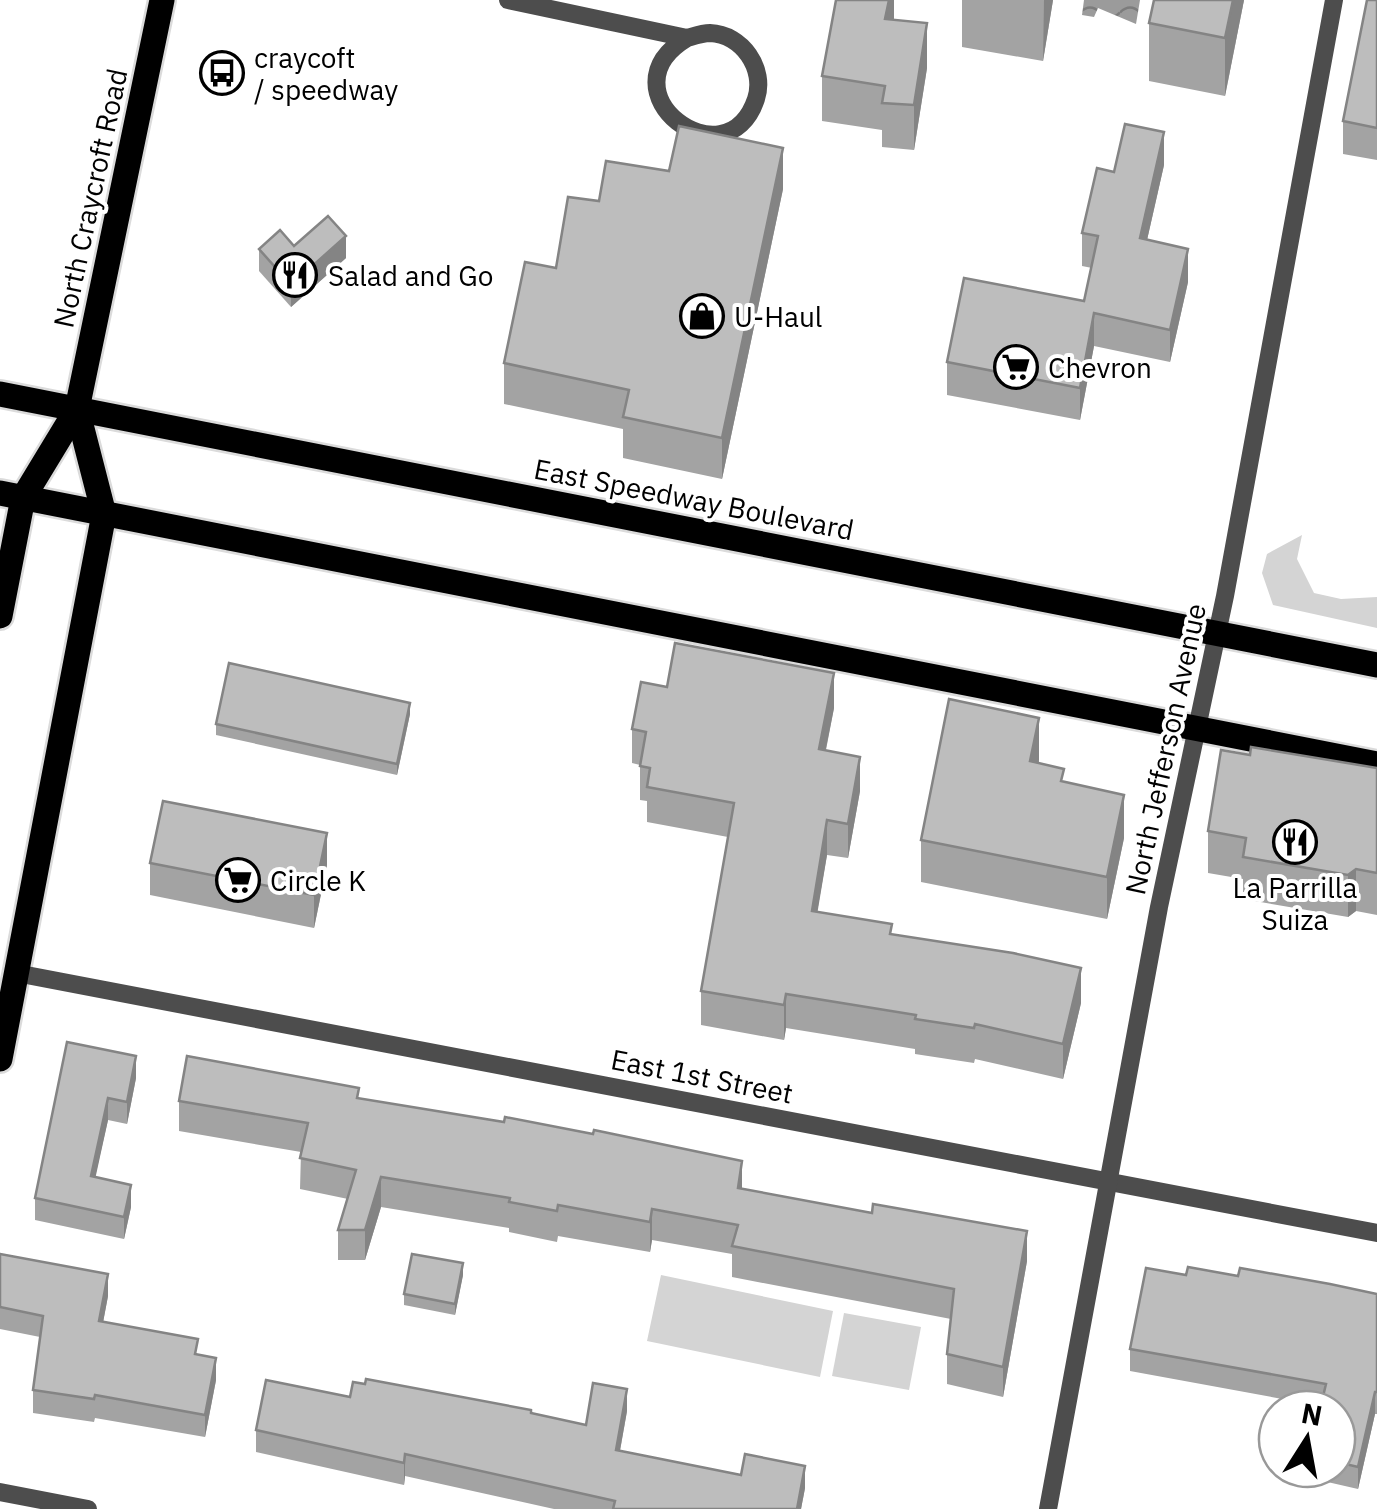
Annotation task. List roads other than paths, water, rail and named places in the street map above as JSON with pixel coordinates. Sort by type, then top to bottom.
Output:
[{"type":"main road","name":"North Craycroft Road","points":[[0,1059],[104,514],[78,409],[162,0]]},
{"type":"main road","name":"East Speedway Boulevard","points":[[0,394],[1377,665]]},
{"type":"main road","name":"North Craycroft Road","points":[[0,616],[11,496],[78,409]]},
{"type":"main road","points":[[11,496],[1377,764]]},
{"type":"street","points":[[508,0],[687,38],[711,33],[734,40],[748,52],[756,67],[758,95],[739,125],[709,135],[682,128],[669,117],[658,95],[657,80],[661,63],[675,45],[687,38]]},
{"type":"street","name":"North Jefferson Avenue","points":[[1048,1509],[1159,907],[1218,634],[1334,0]]},
{"type":"street","name":"East 1st Street","points":[[16,973],[1377,1233]]},
{"type":"street","points":[[0,1492],[88,1509]]},
{"type":"water","points":[[1084,0],[1140,0],[1136,24],[1098,8],[1094,17],[1082,15]]},
{"type":"place","name":"craycoft / speedway","points":[[222,73]]},
{"type":"place","name":"Salad and Go","points":[[295,275]]},
{"type":"place","name":"U-Haul","points":[[702,316]]},
{"type":"place","name":"Chevron","points":[[1016,367]]},
{"type":"place","name":"La Parrilla Suiza","points":[[1295,842]]},
{"type":"place","name":"Circle K","points":[[238,880]]}]
